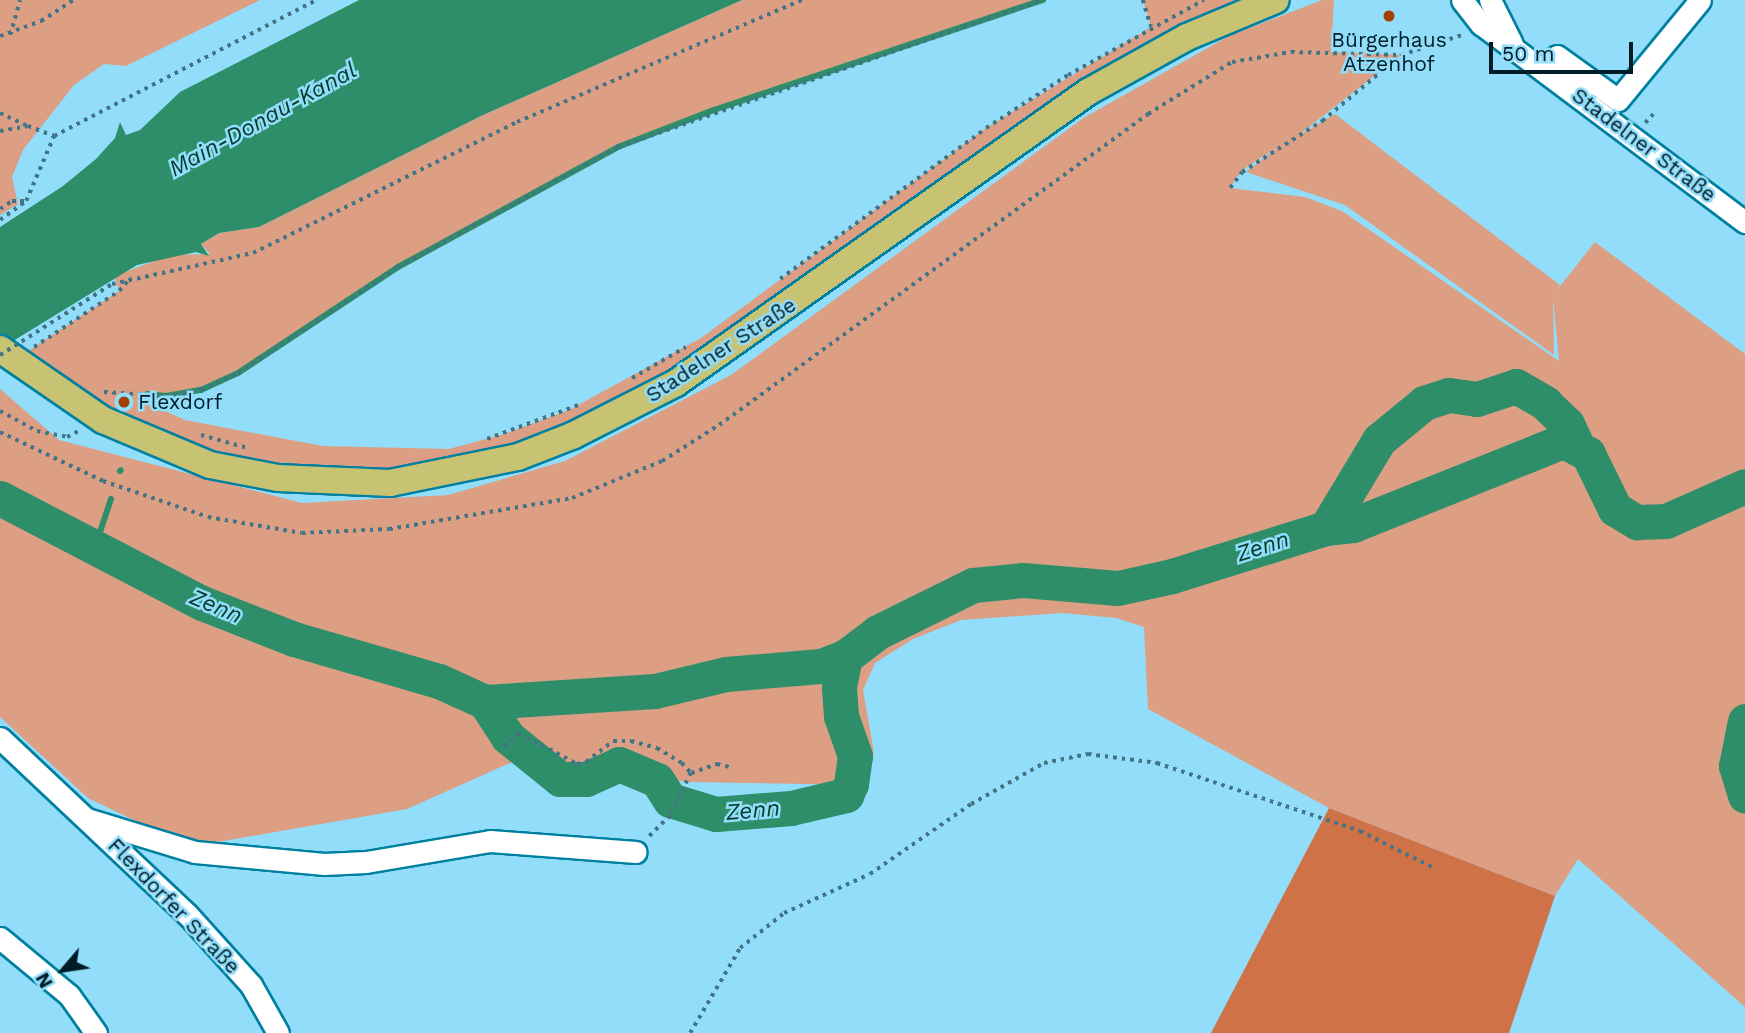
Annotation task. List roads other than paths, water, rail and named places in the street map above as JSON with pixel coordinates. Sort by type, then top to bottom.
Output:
[{"type":"main road","name":"Stadelner Straße","points":[[13,351],[103,420],[210,464],[278,478],[390,483],[518,457],[574,435],[676,383],[1088,92],[1187,37],[1276,0]]},
{"type":"street","name":"Stadelner Straße","points":[[1462,0],[1481,24],[1513,45],[1745,222]]},
{"type":"street","name":"Stadelner Straße","points":[[1490,0],[1513,45]]},
{"type":"street","name":"Stadelner Straße","points":[[1544,69],[1557,57],[1618,100],[1700,0]]},
{"type":"street","name":"Flexdorfer Straße","points":[[0,738],[187,914],[251,985],[278,1033]]},
{"type":"street","name":"Flexdorfer Straße","points":[[88,819],[195,852],[324,864],[366,862],[490,841],[636,852]]},
{"type":"street","points":[[0,938],[69,995],[96,1033]]},
{"type":"water","name":"Main-Donau-Kanal","points":[[359,0],[742,0],[483,115],[259,227],[219,233],[201,244],[209,256],[196,252],[137,265],[0,349],[0,227],[63,186],[96,159],[115,138],[120,122],[126,135],[140,130],[180,92]]},
{"type":"waterway","points":[[147,394],[166,396],[201,390],[238,373],[398,267],[618,147],[714,110],[1043,0]]},
{"type":"waterway","name":"Zenn","points":[[1326,528],[1379,440],[1424,403],[1449,395],[1477,399],[1516,386],[1545,403],[1567,424],[1578,448]]},
{"type":"waterway","name":"Zenn","points":[[0,498],[202,603],[294,639],[439,681],[485,702],[655,691],[726,674],[821,666],[845,657],[878,632],[973,585],[1023,580],[1118,588],[1172,576],[1326,528],[1353,525],[1563,441],[1588,454],[1615,509],[1637,522],[1666,521],[1745,486]]},
{"type":"waterway","points":[[94,550],[111,499]]},
{"type":"waterway","name":"Zenn","points":[[485,702],[508,737],[560,779],[586,779],[619,764],[657,780],[670,800],[716,814],[791,808],[846,795],[851,784],[855,756],[841,716],[839,687],[845,657]]},
{"type":"waterway","name":"Zenn","points":[[1745,721],[1736,766],[1745,796]]},
{"type":"place","name":"Bürgerhaus Atzenhof","points":[[1389,16]]},
{"type":"place","name":"Flexdorf","points":[[124,402]]}]
